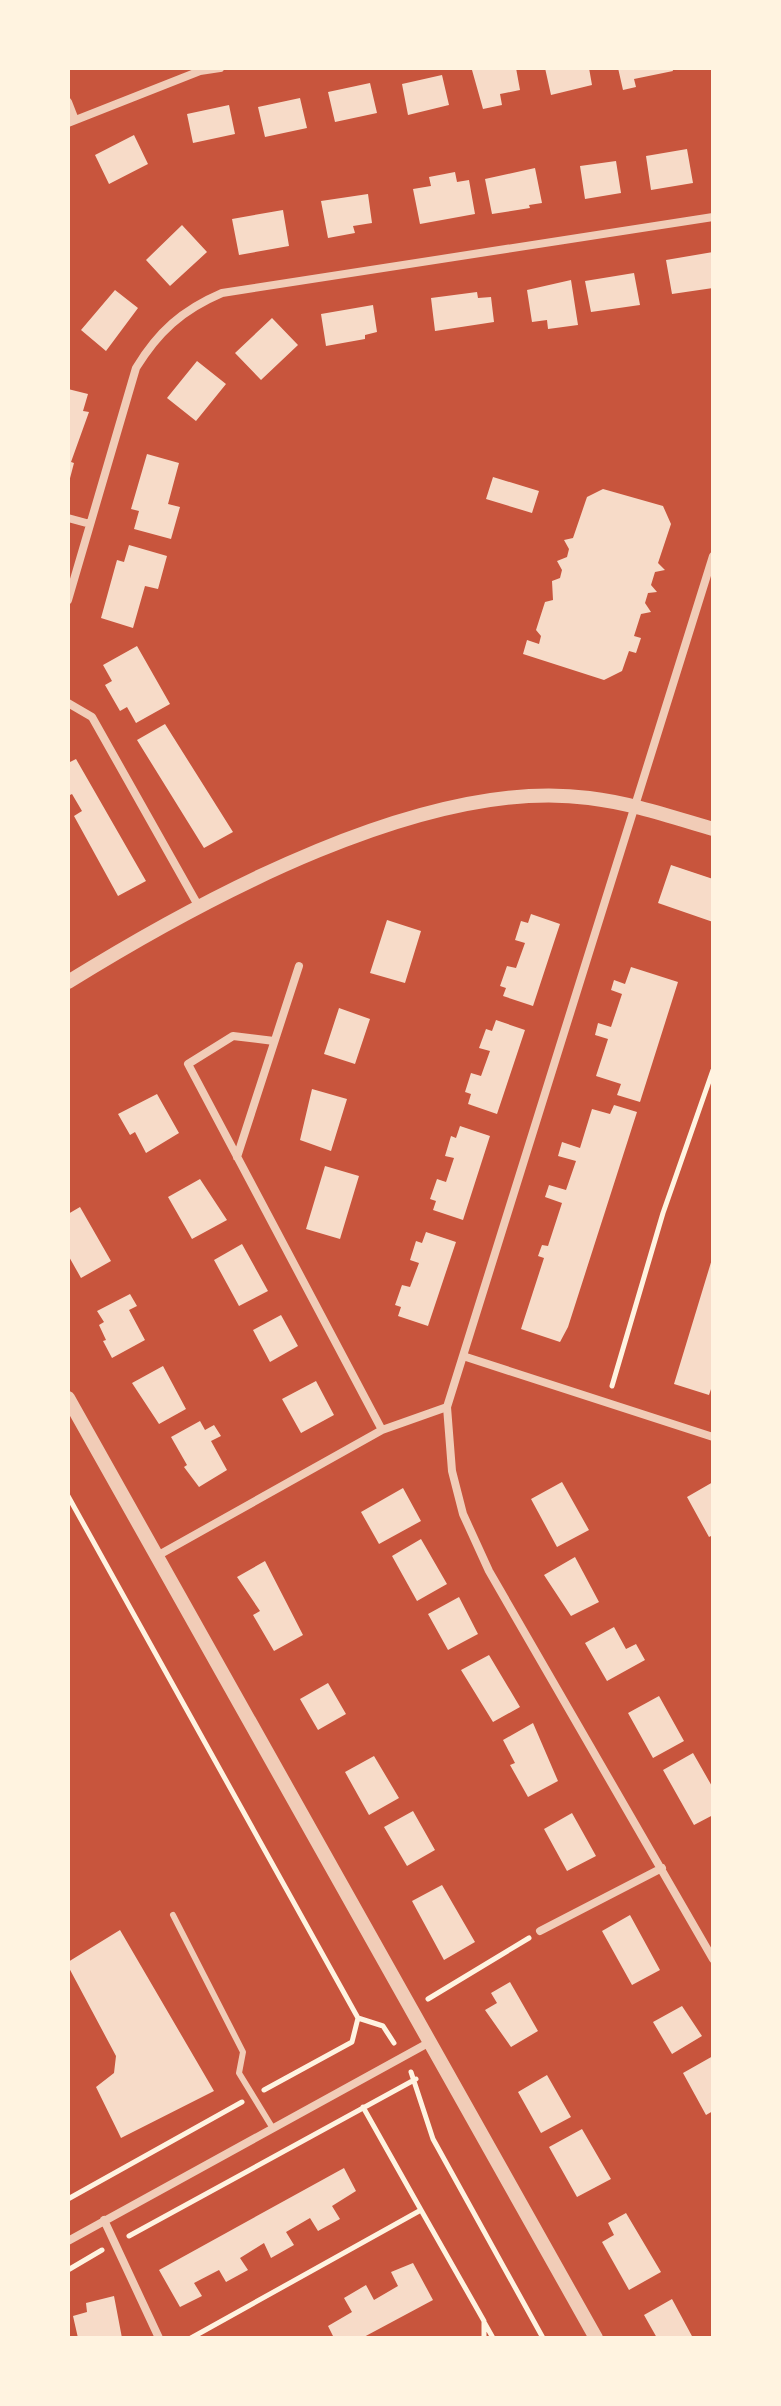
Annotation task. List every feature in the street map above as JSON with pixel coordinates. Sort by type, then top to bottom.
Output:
[{"type":"street","points":[[68,102],[72,121],[200,71],[220,68]]},
{"type":"street","points":[[68,600],[136,368],[154,339],[194,305],[222,293],[713,217]]},
{"type":"street","points":[[68,518],[90,524]]},
{"type":"street","points":[[713,556],[447,1407],[452,1471],[463,1514],[483,1557],[713,1959]]},
{"type":"street","points":[[68,703],[92,717],[199,907]]},
{"type":"street","points":[[68,982],[199,907],[326,848],[463,803],[587,797],[713,829]]},
{"type":"street","points":[[237,1157],[299,966]]},
{"type":"street","points":[[274,1041],[233,1036],[188,1064],[382,1430]]},
{"type":"street","points":[[463,1356],[713,1437]]},
{"type":"street","points":[[68,1398],[596,2338]]},
{"type":"street","points":[[157,1556],[382,1430],[447,1407]]},
{"type":"street","points":[[540,1931],[662,1868]]},
{"type":"street","points":[[68,2241],[430,2042]]},
{"type":"street","points":[[104,2220],[159,2338]]},
{"type":"lane","points":[[173,1915],[243,2052],[239,2073],[272,2127]]},
{"type":"path","points":[[607,1403],[663,1213],[713,1070]]},
{"type":"path","points":[[68,1496],[358,2018],[352,2042],[68,2199]]},
{"type":"path","points":[[383,2026],[540,1931]]},
{"type":"path","points":[[358,2018],[383,2026],[416,2079],[433,2139],[543,2338]]},
{"type":"path","points":[[68,2270],[416,2079]]},
{"type":"path","points":[[363,2107],[493,2338]]},
{"type":"path","points":[[191,2338],[421,2210]]},
{"type":"path","points":[[484,2321],[484,2338]]},
{"type":"building","points":[[516,68],[520,90],[500,94],[502,105],[483,109],[472,70]]},
{"type":"building","points":[[545,68],[589,68],[592,85],[551,95]]},
{"type":"building","points":[[618,68],[672,68],[673,71],[634,79],[636,87],[623,90]]},
{"type":"building","points":[[442,75],[449,105],[408,115],[402,84]]},
{"type":"building","points":[[370,83],[377,113],[335,122],[328,92]]},
{"type":"building","points":[[300,98],[307,128],[265,137],[258,107]]},
{"type":"building","points":[[229,105],[235,134],[193,143],[187,114]]},
{"type":"building","points":[[134,135],[148,164],[109,184],[95,155]]},
{"type":"building","points":[[687,149],[693,183],[651,190],[646,156]]},
{"type":"building","points":[[616,161],[621,193],[585,199],[580,166]]},
{"type":"building","points":[[535,168],[542,203],[492,214],[485,179]]},
{"type":"building","points":[[455,172],[457,182],[469,180],[475,214],[420,224],[413,189],[431,186],[429,177]]},
{"type":"building","points":[[368,194],[372,223],[353,226],[355,233],[328,238],[321,201]]},
{"type":"building","points":[[283,210],[289,246],[239,255],[232,219]]},
{"type":"building","points":[[182,225],[207,252],[170,286],[146,260]]},
{"type":"building","points":[[713,252],[713,288],[672,294],[666,260]]},
{"type":"building","points":[[634,273],[640,305],[591,312],[585,281]]},
{"type":"building","points":[[571,280],[578,325],[548,329],[547,320],[532,322],[527,290]]},
{"type":"building","points":[[115,290],[138,308],[106,351],[81,330]]},
{"type":"building","points":[[477,292],[478,298],[491,297],[494,322],[435,331],[431,298]]},
{"type":"building","points":[[373,305],[377,332],[365,335],[365,339],[326,346],[321,314]]},
{"type":"building","points":[[272,318],[298,345],[261,380],[235,353]]},
{"type":"building","points":[[197,361],[226,384],[196,421],[167,398]]},
{"type":"building","points":[[68,389],[88,394],[83,411],[89,412],[71,462],[74,463],[69,482]]},
{"type":"building","points":[[147,454],[179,463],[168,504],[180,507],[171,539],[134,529],[139,511],[131,509]]},
{"type":"building","points":[[493,477],[539,491],[532,513],[486,499]]},
{"type":"building","points":[[603,489],[663,506],[671,524],[658,563],[665,570],[655,572],[651,585],[657,592],[648,593],[645,603],[651,612],[641,614],[634,636],[641,638],[636,653],[629,651],[622,671],[604,680],[523,654],[527,640],[539,644],[541,636],[536,630],[545,602],[553,600],[552,581],[560,578],[562,570],[557,561],[567,557],[569,549],[564,540],[573,538],[587,497]]},
{"type":"building","points":[[129,545],[167,556],[158,589],[145,586],[133,628],[101,618],[117,560],[124,562]]},
{"type":"building","points":[[137,646],[170,704],[136,723],[127,707],[120,711],[105,685],[112,681],[103,665]]},
{"type":"building","points":[[165,724],[233,832],[204,848],[137,740]]},
{"type":"building","points":[[76,759],[146,881],[118,896],[74,816],[82,811],[72,794],[68,796],[68,763]]},
{"type":"building","points":[[671,865],[713,879],[713,922],[658,903]]},
{"type":"building","points":[[531,914],[560,924],[533,1006],[503,996],[506,988],[500,986],[507,966],[516,968],[525,943],[515,940],[521,921],[528,923]]},
{"type":"building","points":[[387,920],[421,931],[405,983],[370,973]]},
{"type":"building","points":[[631,967],[678,982],[640,1102],[617,1095],[621,1084],[596,1076],[608,1039],[595,1035],[598,1023],[611,1027],[622,994],[611,990],[614,980],[625,984]]},
{"type":"building","points":[[339,1008],[370,1019],[355,1064],[324,1054]]},
{"type":"building","points":[[496,1020],[525,1030],[497,1114],[468,1104],[471,1094],[465,1092],[471,1073],[481,1076],[490,1051],[479,1048],[486,1029],[492,1031]]},
{"type":"building","points":[[312,1089],[347,1099],[331,1151],[300,1140]]},
{"type":"building","points":[[157,1094],[179,1133],[146,1153],[135,1132],[130,1135],[118,1114]]},
{"type":"building","points":[[614,1105],[637,1112],[568,1327],[560,1342],[521,1329],[544,1258],[538,1256],[542,1245],[548,1246],[562,1203],[545,1197],[549,1185],[566,1190],[576,1161],[558,1156],[562,1142],[580,1148],[592,1109],[610,1114]]},
{"type":"building","points":[[460,1126],[490,1136],[463,1220],[433,1210],[436,1201],[430,1199],[437,1179],[446,1182],[454,1158],[445,1156],[451,1136],[456,1138]]},
{"type":"building","points":[[325,1166],[359,1176],[340,1239],[306,1229]]},
{"type":"building","points":[[200,1179],[227,1220],[192,1239],[168,1197]]},
{"type":"building","points":[[80,1207],[111,1261],[81,1278],[68,1255],[68,1214]]},
{"type":"building","points":[[426,1232],[456,1242],[428,1326],[398,1316],[401,1307],[395,1305],[402,1285],[410,1287],[419,1263],[410,1260],[416,1241],[422,1243]]},
{"type":"building","points":[[242,1244],[268,1291],[239,1306],[214,1260]]},
{"type":"building","points":[[712,1259],[713,1383],[709,1395],[674,1384]]},
{"type":"building","points":[[130,1294],[137,1306],[129,1310],[145,1340],[112,1358],[103,1341],[106,1340],[99,1325],[104,1322],[97,1311]]},
{"type":"building","points":[[281,1315],[298,1346],[270,1362],[253,1330]]},
{"type":"building","points":[[163,1366],[186,1409],[159,1424],[132,1383]]},
{"type":"building","points":[[316,1381],[334,1415],[301,1433],[282,1399]]},
{"type":"building","points":[[200,1421],[205,1430],[214,1425],[221,1436],[211,1441],[227,1470],[199,1487],[184,1467],[187,1465],[171,1437]]},
{"type":"building","points":[[562,1482],[589,1530],[557,1547],[531,1499]]},
{"type":"building","points":[[713,1482],[713,1535],[709,1537],[687,1497]]},
{"type":"building","points":[[403,1488],[421,1521],[379,1544],[361,1512]]},
{"type":"building","points":[[421,1539],[447,1584],[417,1601],[392,1556]]},
{"type":"building","points":[[575,1557],[599,1602],[571,1616],[544,1575]]},
{"type":"building","points":[[265,1561],[303,1635],[274,1651],[253,1615],[260,1611],[237,1577]]},
{"type":"building","points":[[459,1597],[478,1634],[448,1650],[428,1614]]},
{"type":"building","points":[[614,1627],[626,1649],[636,1644],[645,1660],[607,1681],[585,1643]]},
{"type":"building","points":[[489,1655],[520,1707],[493,1722],[461,1670]]},
{"type":"building","points":[[328,1683],[346,1714],[318,1730],[300,1699]]},
{"type":"building","points":[[659,1696],[684,1741],[653,1758],[628,1713]]},
{"type":"building","points":[[533,1723],[558,1781],[528,1797],[510,1765],[515,1763],[503,1740]]},
{"type":"building","points":[[693,1753],[713,1788],[713,1815],[694,1825],[663,1770]]},
{"type":"building","points":[[374,1756],[399,1798],[369,1815],[345,1772]]},
{"type":"building","points":[[413,1811],[435,1850],[407,1866],[384,1827]]},
{"type":"building","points":[[572,1813],[596,1856],[567,1871],[544,1829]]},
{"type":"building","points":[[442,1885],[475,1942],[444,1960],[412,1901]]},
{"type":"building","points":[[630,1915],[660,1970],[632,1985],[602,1931]]},
{"type":"building","points":[[120,1930],[214,2091],[121,2138],[96,2087],[114,2073],[116,2056],[68,1966],[68,1962]]},
{"type":"building","points":[[510,1982],[538,2031],[511,2047],[485,2010],[497,2003],[491,1993]]},
{"type":"building","points":[[682,2006],[702,2036],[672,2054],[653,2022]]},
{"type":"building","points":[[713,2056],[713,2111],[706,2115],[683,2073]]},
{"type":"building","points":[[547,2075],[571,2117],[541,2133],[518,2092]]},
{"type":"building","points":[[582,2129],[611,2179],[577,2197],[549,2147]]},
{"type":"building","points":[[344,2168],[356,2191],[332,2206],[340,2219],[318,2231],[310,2218],[286,2232],[294,2245],[271,2258],[264,2243],[240,2258],[248,2270],[226,2282],[219,2270],[194,2283],[202,2296],[180,2307],[159,2270]]},
{"type":"building","points":[[626,2213],[661,2272],[629,2290],[602,2242],[614,2235],[608,2223]]},
{"type":"building","points":[[413,2263],[433,2300],[362,2338],[334,2338],[328,2326],[352,2312],[344,2298],[366,2285],[374,2300],[398,2286],[391,2272]]},
{"type":"building","points":[[114,2296],[122,2338],[78,2338],[73,2316],[87,2312],[86,2303]]},
{"type":"building","points":[[672,2299],[693,2338],[657,2338],[644,2315]]}]
